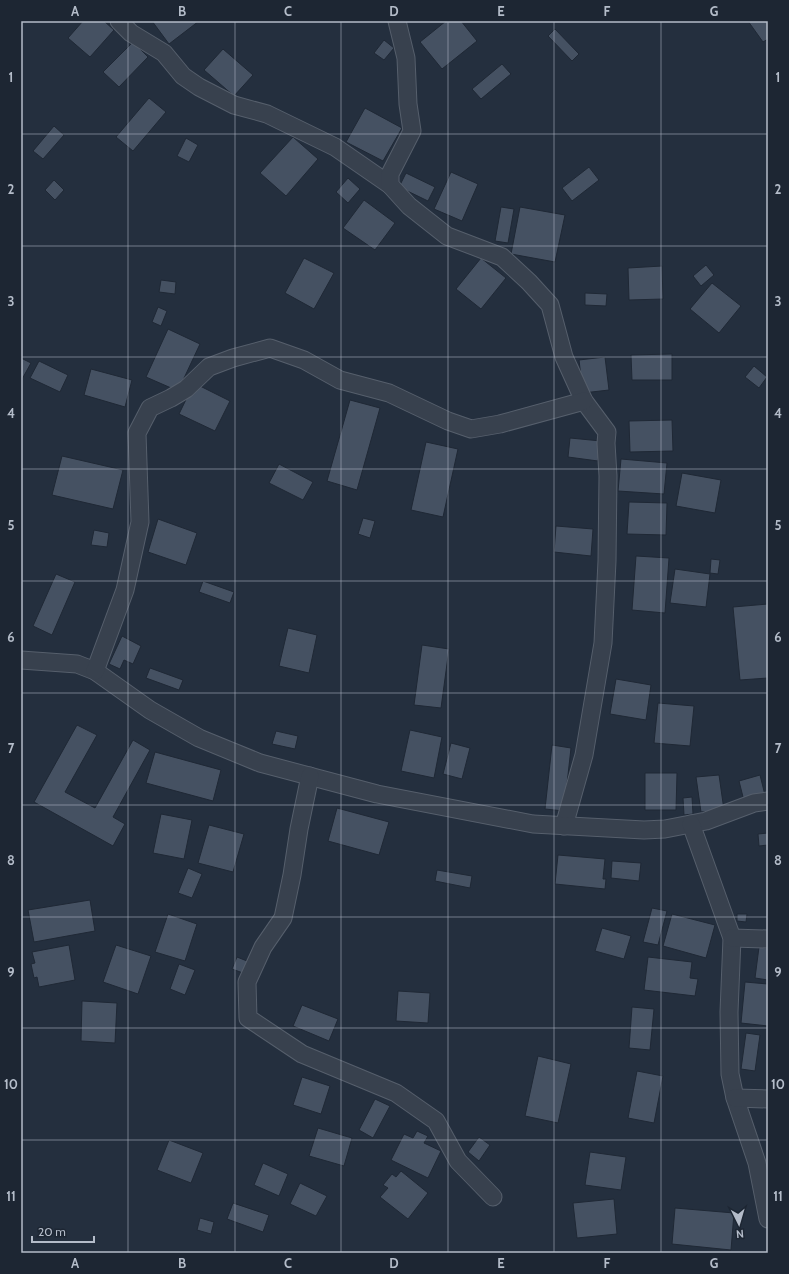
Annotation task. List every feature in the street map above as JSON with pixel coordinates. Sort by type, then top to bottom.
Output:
[{"type":"street","points":[[119,21],[131,33],[164,53],[183,76],[199,87],[234,105],[267,114],[335,147],[390,185],[409,206],[447,236],[502,257],[529,282],[550,305],[564,357],[584,401],[607,432],[607,561],[601,650],[584,755],[564,826]]},
{"type":"street","points":[[390,185],[390,174],[412,131],[408,104],[406,58],[397,21]]},
{"type":"street","points":[[95,671],[125,590],[140,522],[137,433],[150,408],[186,389],[209,367],[233,358],[270,348],[304,360],[340,380],[389,393],[448,421],[471,429],[500,424],[584,401]]},
{"type":"street","points":[[21,660],[77,664],[95,671],[150,710],[199,738],[260,763],[377,794],[533,824],[644,830],[665,829],[706,821],[754,803],[768,801]]},
{"type":"street","points":[[310,776],[283,918],[263,946],[247,982],[248,1018],[302,1054],[396,1093],[436,1120],[458,1161],[493,1197]]},
{"type":"street","points":[[691,824],[732,938],[729,1012],[730,1074],[736,1098],[757,1163],[768,1219]]},
{"type":"street","points":[[732,938],[768,939]]},
{"type":"street","points":[[736,1098],[768,1100]]},
{"type":"building","points":[[83,21],[104,21],[114,30],[90,57],[68,38]]},
{"type":"building","points":[[152,21],[199,21],[169,44]]},
{"type":"building","points":[[446,21],[461,21],[477,41],[442,69],[420,42]]},
{"type":"building","points":[[748,21],[768,21],[768,39],[763,42]]},
{"type":"building","points":[[555,29],[579,54],[572,61],[548,36]]},
{"type":"building","points":[[384,40],[394,48],[384,60],[374,53]]},
{"type":"building","points":[[133,42],[148,57],[119,87],[103,72]]},
{"type":"building","points":[[223,49],[253,75],[234,96],[204,70]]},
{"type":"building","points":[[502,64],[511,74],[481,99],[472,89]]},
{"type":"building","points":[[149,98],[166,112],[133,151],[116,137]]},
{"type":"building","points":[[365,108],[402,128],[383,161],[346,142]]},
{"type":"building","points":[[54,126],[64,135],[43,159],[33,151]]},
{"type":"building","points":[[293,137],[318,159],[286,196],[260,173]]},
{"type":"building","points":[[186,138],[198,145],[189,162],[177,156]]},
{"type":"building","points":[[589,167],[599,180],[572,201],[562,188]]},
{"type":"building","points":[[451,172],[478,184],[462,221],[434,209]]},
{"type":"building","points":[[406,173],[435,187],[428,201],[399,187]]},
{"type":"building","points":[[348,178],[360,189],[348,203],[336,192]]},
{"type":"building","points":[[54,180],[64,190],[55,200],[45,190]]},
{"type":"building","points":[[364,200],[395,223],[375,250],[343,228]]},
{"type":"building","points":[[501,207],[514,209],[508,243],[495,241]]},
{"type":"building","points":[[520,207],[565,215],[555,262],[511,254]]},
{"type":"building","points":[[304,258],[334,273],[314,309],[285,293]]},
{"type":"building","points":[[481,258],[506,278],[481,309],[456,289]]},
{"type":"building","points":[[706,265],[714,275],[701,286],[693,276]]},
{"type":"building","points":[[662,266],[663,299],[629,300],[628,268]]},
{"type":"building","points":[[161,280],[176,282],[175,294],[159,292]]},
{"type":"building","points":[[712,283],[741,306],[719,333],[690,309]]},
{"type":"building","points":[[585,293],[607,294],[606,306],[585,305]]},
{"type":"building","points":[[158,307],[167,311],[161,326],[152,322]]},
{"type":"building","points":[[168,329],[200,344],[178,391],[146,377]]},
{"type":"building","points":[[672,354],[672,380],[632,380],[631,355]]},
{"type":"building","points":[[605,357],[609,390],[583,393],[579,360]]},
{"type":"building","points":[[21,358],[31,363],[21,381]]},
{"type":"building","points":[[39,361],[68,375],[60,392],[30,378]]},
{"type":"building","points":[[754,366],[767,377],[759,388],[745,377]]},
{"type":"building","points":[[91,369],[132,380],[125,407],[84,395]]},
{"type":"building","points":[[194,383],[230,401],[215,431],[179,414]]},
{"type":"building","points":[[350,400],[380,408],[357,490],[327,481]]},
{"type":"building","points":[[672,420],[673,451],[630,452],[629,421]]},
{"type":"building","points":[[570,438],[601,441],[598,461],[568,457]]},
{"type":"building","points":[[426,442],[458,449],[443,517],[411,510]]},
{"type":"building","points":[[62,456],[123,470],[113,509],[52,495]]},
{"type":"building","points":[[621,459],[667,463],[664,494],[618,491]]},
{"type":"building","points":[[279,464],[313,482],[303,500],[269,483]]},
{"type":"building","points":[[682,473],[721,480],[715,513],[676,506]]},
{"type":"building","points":[[629,502],[667,503],[666,535],[627,534]]},
{"type":"building","points":[[363,518],[375,521],[370,538],[358,534]]},
{"type":"building","points":[[158,519],[197,533],[186,565],[148,552]]},
{"type":"building","points":[[556,526],[593,529],[591,556],[554,552]]},
{"type":"building","points":[[94,530],[109,533],[107,547],[91,545]]},
{"type":"building","points":[[636,556],[669,558],[665,613],[632,610]]},
{"type":"building","points":[[711,559],[720,560],[718,574],[710,573]]},
{"type":"building","points":[[675,569],[710,574],[706,607],[670,603]]},
{"type":"building","points":[[56,574],[75,582],[52,635],[33,626]]},
{"type":"building","points":[[203,581],[234,592],[230,603],[199,592]]},
{"type":"building","points":[[768,604],[768,678],[740,680],[733,607]]},
{"type":"building","points":[[288,628],[317,635],[309,673],[279,666]]},
{"type":"building","points":[[122,636],[141,646],[133,664],[124,660],[120,669],[109,664]]},
{"type":"building","points":[[422,645],[449,649],[441,708],[414,705]]},
{"type":"building","points":[[150,668],[183,680],[179,690],[146,678]]},
{"type":"building","points":[[616,679],[651,685],[646,720],[610,714]]},
{"type":"building","points":[[658,703],[694,706],[690,746],[654,743]]},
{"type":"building","points":[[77,725],[97,735],[65,792],[95,808],[133,740],[150,750],[113,817],[125,824],[113,846],[34,802]]},
{"type":"building","points":[[410,730],[442,737],[434,778],[401,771]]},
{"type":"building","points":[[276,731],[298,736],[295,749],[272,744]]},
{"type":"building","points":[[451,743],[470,748],[462,779],[443,774]]},
{"type":"building","points":[[552,745],[571,748],[564,811],[545,809]]},
{"type":"building","points":[[155,752],[221,770],[213,801],[146,783]]},
{"type":"building","points":[[645,773],[677,773],[676,810],[645,810]]},
{"type":"building","points":[[719,775],[724,810],[701,812],[696,777]]},
{"type":"building","points":[[760,775],[765,795],[744,801],[739,781]]},
{"type":"building","points":[[692,797],[693,814],[684,815],[683,798]]},
{"type":"building","points":[[337,808],[389,822],[379,855],[328,841]]},
{"type":"building","points":[[161,814],[192,820],[184,859],[153,853]]},
{"type":"building","points":[[209,825],[244,834],[233,872],[198,863]]},
{"type":"building","points":[[768,833],[768,845],[759,846],[758,834]]},
{"type":"building","points":[[558,855],[605,859],[603,879],[606,879],[605,889],[555,884]]},
{"type":"building","points":[[612,861],[641,863],[639,881],[611,878]]},
{"type":"building","points":[[188,868],[202,874],[192,898],[178,893]]},
{"type":"building","points":[[437,870],[472,876],[470,888],[435,881]]},
{"type":"building","points":[[90,900],[95,931],[34,942],[28,910]]},
{"type":"building","points":[[652,908],[667,911],[658,945],[643,942]]},
{"type":"building","points":[[168,914],[197,924],[185,961],[155,952]]},
{"type":"building","points":[[672,914],[715,925],[706,958],[663,946]]},
{"type":"building","points":[[737,914],[747,914],[746,922],[737,921]]},
{"type":"building","points":[[602,928],[631,936],[624,959],[595,951]]},
{"type":"building","points":[[69,945],[75,980],[39,987],[37,977],[34,978],[31,964],[35,963],[32,952]]},
{"type":"building","points":[[116,945],[151,956],[138,994],[103,982]]},
{"type":"building","points":[[759,947],[768,948],[768,980],[755,978]]},
{"type":"building","points":[[237,957],[247,961],[243,973],[232,969]]},
{"type":"building","points":[[648,957],[692,962],[690,978],[698,979],[695,996],[644,990]]},
{"type":"building","points":[[179,964],[195,970],[185,995],[170,989]]},
{"type":"building","points":[[745,982],[768,984],[768,1026],[741,1023]]},
{"type":"building","points":[[398,991],[430,993],[428,1023],[396,1021]]},
{"type":"building","points":[[82,1001],[117,1003],[115,1043],[81,1041]]},
{"type":"building","points":[[302,1005],[338,1019],[329,1041],[293,1026]]},
{"type":"building","points":[[632,1007],[654,1009],[650,1050],[629,1048]]},
{"type":"building","points":[[746,1033],[760,1035],[755,1071],[741,1069]]},
{"type":"building","points":[[538,1056],[571,1064],[558,1123],[525,1116]]},
{"type":"building","points":[[637,1071],[663,1076],[654,1123],[628,1118]]},
{"type":"building","points":[[302,1077],[330,1086],[321,1114],[293,1105]]},
{"type":"building","points":[[375,1099],[390,1106],[373,1138],[359,1130]]},
{"type":"building","points":[[318,1128],[352,1138],[344,1166],[309,1156]]},
{"type":"building","points":[[417,1131],[428,1136],[424,1143],[441,1151],[428,1178],[391,1160],[404,1134],[413,1138]]},
{"type":"building","points":[[479,1137],[490,1145],[479,1161],[468,1152]]},
{"type":"building","points":[[169,1140],[203,1153],[191,1183],[157,1170]]},
{"type":"building","points":[[590,1152],[626,1157],[621,1190],[585,1185]]},
{"type":"building","points":[[263,1163],[288,1174],[279,1196],[254,1185]]},
{"type":"building","points":[[401,1171],[428,1193],[408,1219],[380,1197],[388,1188],[383,1185],[392,1174],[396,1177]]},
{"type":"building","points":[[300,1183],[327,1196],[316,1216],[290,1204]]},
{"type":"building","points":[[614,1199],[617,1234],[577,1238],[573,1203]]},
{"type":"building","points":[[233,1203],[269,1215],[263,1232],[227,1219]]},
{"type":"building","points":[[675,1208],[734,1213],[731,1250],[672,1244]]},
{"type":"building","points":[[200,1218],[214,1222],[211,1234],[197,1230]]}]
